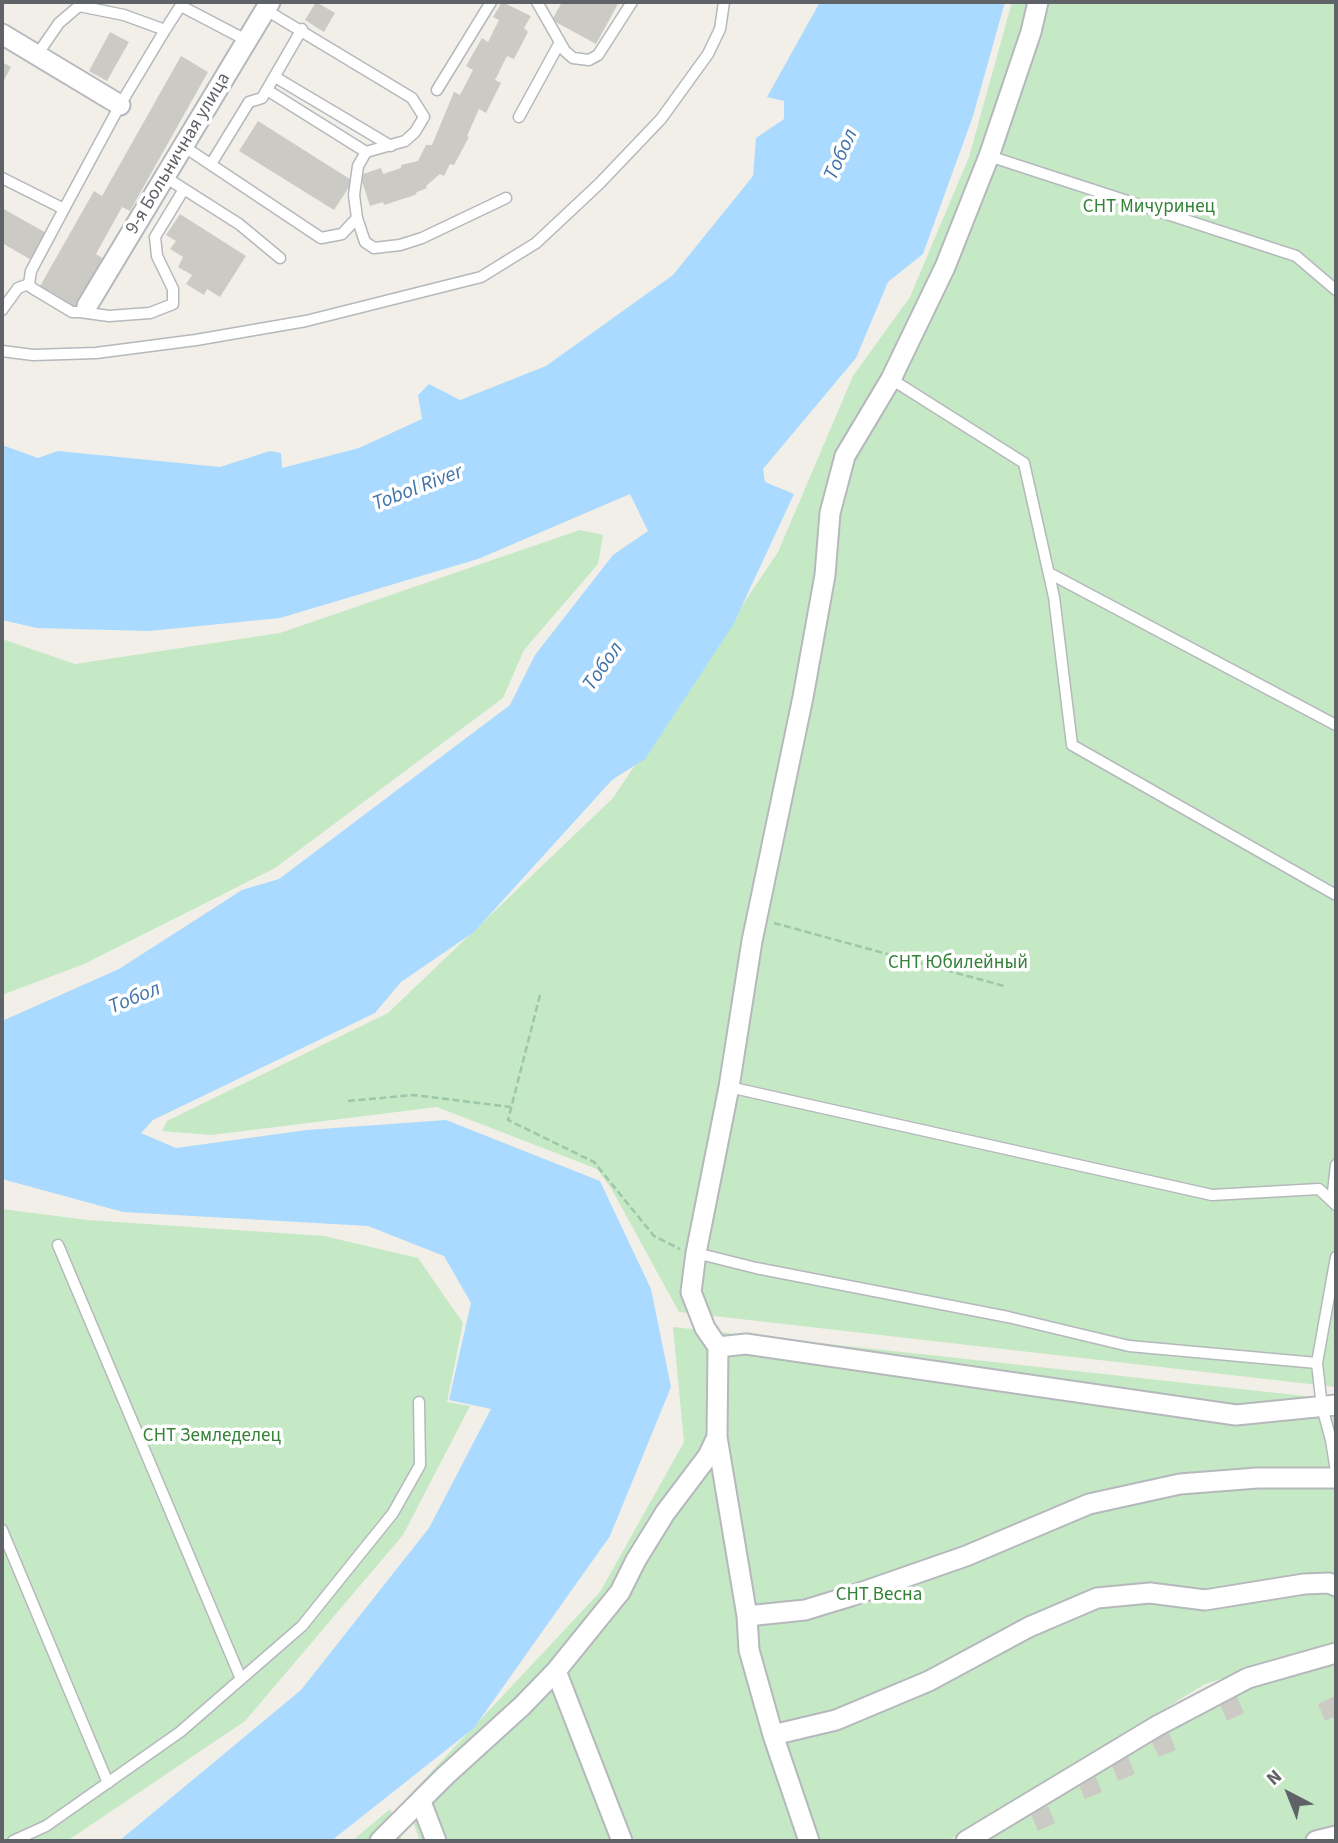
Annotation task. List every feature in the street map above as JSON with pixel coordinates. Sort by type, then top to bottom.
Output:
[{"type":"street","points":[[809,1841],[773,1735],[749,1650],[747,1616],[717,1437],[718,1347],[696,1311],[691,1292],[757,919],[822,588],[830,513],[845,456],[891,379],[945,267],[989,156],[1031,32],[1038,2]]},
{"type":"street","name":"9-я Больничная улица","points":[[84,309],[268,6]]},
{"type":"street","points":[[2,34],[120,105]]},
{"type":"street","points":[[718,1347],[746,1344],[1236,1415],[1329,1406]]},
{"type":"street","points":[[380,1841],[556,1671],[620,1592],[665,1513],[708,1456],[717,1437]]},
{"type":"street","points":[[747,1616],[805,1610],[851,1596],[966,1556],[1089,1504],[1180,1484],[1257,1478],[1336,1478]]},
{"type":"street","points":[[773,1735],[836,1720],[929,1681],[1030,1627],[1097,1598],[1150,1593],[1205,1600],[1304,1584],[1329,1583],[1336,1586]]},
{"type":"street","points":[[966,1841],[1157,1726],[1248,1678],[1336,1653]]},
{"type":"street","points":[[556,1671],[622,1841]]},
{"type":"street","points":[[421,1802],[436,1841]]},
{"type":"street","points":[[1316,1841],[1336,1836]]},
{"type":"lane","points":[[437,90],[491,2]]},
{"type":"lane","points":[[537,2],[559,44],[573,58],[589,60],[598,55],[632,2]]},
{"type":"lane","points":[[2,351],[33,355],[96,353],[196,340],[306,321],[481,277],[536,243],[599,184],[661,119],[708,54],[720,29],[724,2]]},
{"type":"lane","points":[[184,189],[155,237],[157,256],[173,289],[173,304],[150,313],[109,316],[84,309],[72,312],[29,284],[31,271],[120,105],[182,4],[248,41]]},
{"type":"lane","points":[[37,55],[59,23],[79,6],[124,15],[165,30]]},
{"type":"lane","points":[[267,90],[366,152],[405,141],[415,132],[424,117],[412,98],[268,6]]},
{"type":"lane","points":[[211,164],[249,102],[262,98],[302,29]]},
{"type":"lane","points":[[519,117],[559,44]]},
{"type":"lane","points":[[275,77],[391,146]]},
{"type":"lane","points":[[183,146],[321,238],[342,234],[357,218]]},
{"type":"lane","points":[[366,152],[358,166],[355,195],[357,218],[365,242],[374,248],[422,238],[506,198]]},
{"type":"lane","points":[[989,156],[1296,256],[1336,290]]},
{"type":"lane","points":[[165,177],[239,224],[280,258]]},
{"type":"lane","points":[[2,178],[64,208]]},
{"type":"lane","points":[[2,310],[18,288],[29,284]]},
{"type":"lane","points":[[891,379],[1024,463],[1054,597],[1072,745],[1336,895]]},
{"type":"lane","points":[[1049,573],[1336,725]]},
{"type":"lane","points":[[729,1087],[1212,1195],[1319,1189],[1334,1203]]},
{"type":"lane","points":[[1334,1203],[1336,1165]]},
{"type":"lane","points":[[58,1245],[241,1679]]},
{"type":"lane","points":[[696,1255],[1008,1317],[1129,1346],[1317,1363]]},
{"type":"lane","points":[[1336,1257],[1317,1363],[1329,1406],[1336,1471]]},
{"type":"lane","points":[[13,1841],[46,1826],[180,1732],[302,1626],[393,1513],[420,1465],[419,1402]]},
{"type":"lane","points":[[2,1530],[108,1783]]},
{"type":"path","points":[[757,919],[1004,986]]},
{"type":"path","points":[[540,995],[508,1120],[594,1162],[654,1236],[696,1255]]},
{"type":"path","points":[[348,1101],[414,1095],[511,1107]]},
{"type":"green space","name":"СНТ Юбилейный","points":[[1012,2],[1336,2],[1336,1387],[679,1312],[611,1188],[597,1169],[437,1107],[211,1135],[162,1131],[167,1121],[388,1013],[613,798],[778,552],[853,376],[910,297],[969,157]]},
{"type":"green space","points":[[580,530],[603,535],[598,564],[524,650],[503,698],[275,868],[84,964],[2,995],[2,639],[75,664],[280,633]]},
{"type":"green space","name":"СНТ Земледелец","points":[[2,1209],[87,1220],[324,1236],[418,1258],[463,1323],[447,1402],[470,1406],[403,1535],[245,1721],[67,1841],[2,1841]]},
{"type":"green space","name":"СНТ Весна","points":[[673,1327],[1332,1399],[1336,1403],[1336,1643],[1315,1649],[1336,1645],[1336,1841],[958,1841],[1203,1690],[1275,1662],[1205,1684],[948,1841],[420,1841],[405,1800],[600,1592],[684,1442]]},
{"type":"green space","points":[[390,1809],[402,1841],[352,1841]]},
{"type":"water","points":[[820,2],[1005,2],[973,116],[923,254],[888,282],[856,358],[763,469],[765,482],[794,494],[733,625],[645,759],[612,780],[474,932],[401,982],[375,1013],[153,1120],[141,1133],[176,1148],[307,1130],[446,1120],[600,1181],[651,1289],[671,1387],[610,1536],[474,1728],[331,1841],[119,1841],[301,1690],[429,1528],[491,1409],[449,1400],[471,1303],[444,1256],[368,1226],[123,1212],[2,1179],[2,1021],[119,969],[242,890],[279,879],[510,705],[535,655],[613,555],[648,531],[630,494],[478,559],[280,618],[149,631],[37,628],[2,620],[2,445],[38,458],[58,451],[220,467],[270,451],[281,453],[282,468],[359,448],[422,419],[418,395],[429,384],[460,400],[546,366],[673,275],[753,176],[756,138],[784,119],[784,101],[767,97]]},
{"type":"building","points":[[316,2],[335,13],[324,32],[305,20]]},
{"type":"building","points":[[502,2],[531,16],[524,28],[528,32],[514,59],[507,56],[495,80],[501,83],[486,113],[479,109],[467,136],[469,137],[454,165],[450,164],[444,176],[440,174],[427,188],[415,195],[384,205],[383,202],[370,206],[360,175],[381,168],[383,174],[401,168],[401,165],[418,161],[426,145],[432,145],[454,92],[460,95],[473,70],[466,66],[482,38],[488,42],[499,20],[493,17]]},
{"type":"building","points":[[562,2],[619,2],[596,44],[552,20]]},
{"type":"building","points":[[110,32],[129,42],[107,81],[89,71]]},
{"type":"building","points":[[181,56],[208,72],[130,211],[122,207],[96,254],[104,259],[75,309],[39,288],[94,191],[102,196]]},
{"type":"building","points":[[2,62],[11,67],[2,84]]},
{"type":"building","points":[[258,121],[353,181],[334,210],[239,151]]},
{"type":"building","points":[[2,208],[48,234],[33,261],[2,243]]},
{"type":"building","points":[[180,214],[246,256],[220,297],[207,289],[204,295],[186,284],[192,275],[178,267],[183,257],[170,249],[176,241],[166,235]]},
{"type":"building","points":[[1335,1696],[1336,1716],[1325,1721],[1318,1704]]},
{"type":"building","points":[[1237,1697],[1244,1713],[1227,1721],[1220,1704]]},
{"type":"building","points":[[1169,1733],[1176,1750],[1159,1757],[1151,1741]]},
{"type":"building","points":[[1128,1757],[1135,1774],[1118,1781],[1111,1763]]},
{"type":"building","points":[[1095,1775],[1102,1792],[1085,1799],[1078,1783]]},
{"type":"building","points":[[1048,1806],[1055,1823],[1038,1831],[1031,1814]]},
{"type":"water label","name":"Тобол","points":[[842,155]]},
{"type":"water label","name":"Tobol River","points":[[418,489]]},
{"type":"water label","name":"Тобол","points":[[604,667]]},
{"type":"water label","name":"Тобол","points":[[135,999]]},
{"type":"park label","name":"СНТ Мичуринец","points":[[1149,208]]}]
